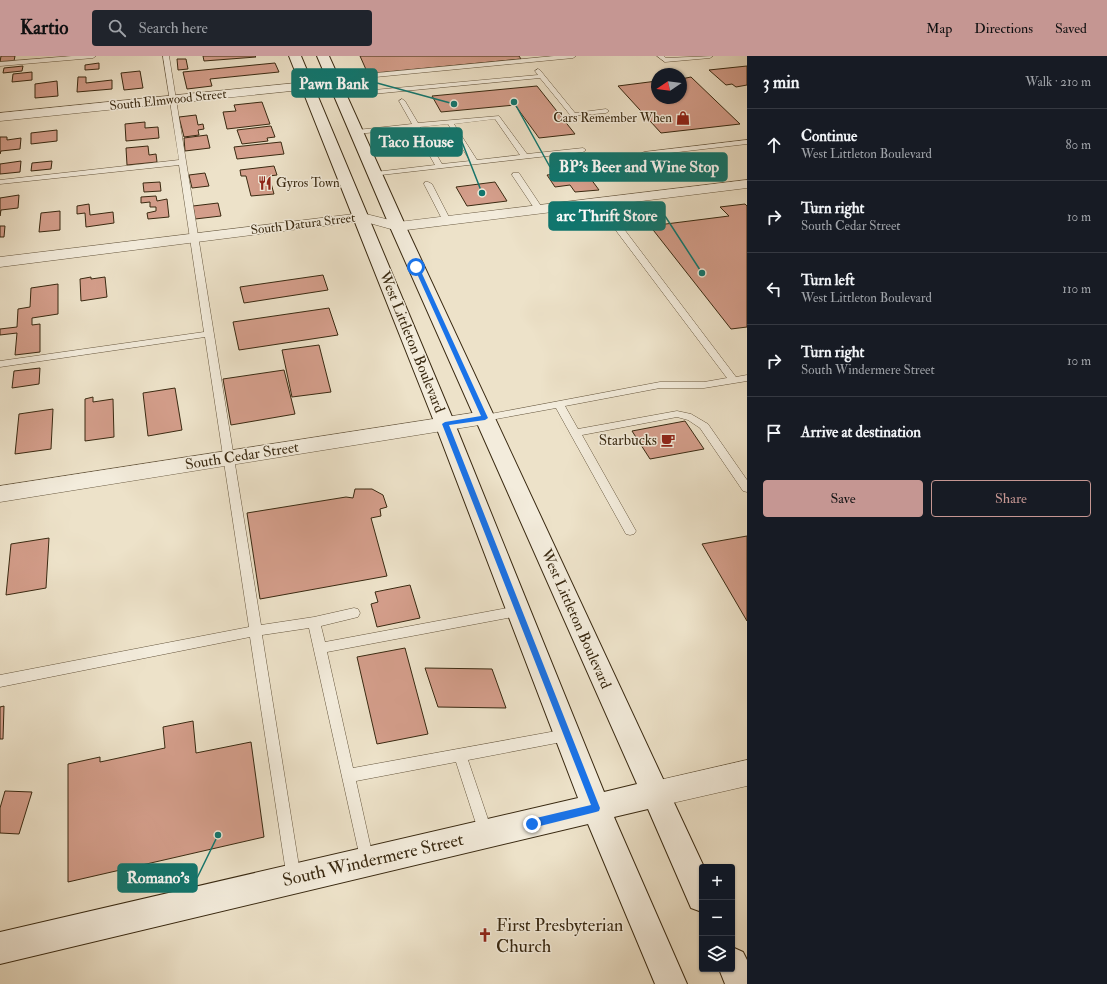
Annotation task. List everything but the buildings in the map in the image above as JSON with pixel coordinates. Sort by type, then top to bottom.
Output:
[{"type":"main road","name":"West Littleton Boulevard","points":[[296,56],[445,424],[596,808],[671,984]]},
{"type":"main road","name":"West Littleton Boulevard","points":[[323,56],[398,227],[699,890]]},
{"type":"main road","name":"South Windermere Street","points":[[0,948],[655,794]]},
{"type":"main road","points":[[735,969],[742,984]]},
{"type":"street","name":"South Elmwood Street","points":[[0,117],[308,86],[335,81]]},
{"type":"street","name":"South Datura Street","points":[[0,262],[362,217],[398,227],[747,184]]},
{"type":"street","name":"South Cedar Street","points":[[0,494],[485,418]]},
{"type":"street","name":"South Windermere Street","points":[[655,794],[747,773]]},
{"type":"lane","points":[[0,64],[93,56]]},
{"type":"lane","points":[[166,56],[294,879]]},
{"type":"lane","points":[[335,81],[528,58],[573,56]]},
{"type":"lane","points":[[660,56],[665,60],[710,56]]},
{"type":"lane","points":[[528,58],[573,115],[606,111]]},
{"type":"lane","points":[[341,95],[542,76]]},
{"type":"lane","points":[[402,101],[440,166]]},
{"type":"lane","points":[[357,132],[497,117],[525,157]]},
{"type":"lane","points":[[450,122],[475,163]]},
{"type":"lane","points":[[644,154],[747,142]]},
{"type":"lane","points":[[376,174],[583,150]]},
{"type":"lane","points":[[0,182],[183,162]]},
{"type":"lane","points":[[516,175],[539,209]]},
{"type":"lane","points":[[428,184],[447,221]]},
{"type":"lane","points":[[599,202],[733,380]]},
{"type":"lane","points":[[0,364],[209,334]]},
{"type":"lane","points":[[485,418],[660,385],[704,385],[747,378]]},
{"type":"lane","points":[[559,404],[630,531]]},
{"type":"lane","points":[[576,433],[677,414],[685,414],[696,419],[704,426],[747,488]]},
{"type":"lane","points":[[320,648],[518,611]]},
{"type":"lane","points":[[0,681],[354,614]]},
{"type":"lane","points":[[314,622],[367,862]]},
{"type":"lane","points":[[348,776],[567,734]]},
{"type":"lane","points":[[460,755],[486,834]]},
{"type":"place","name":"BP's Beer and Wine Stop","points":[[514,102]]},
{"type":"place","name":"Pawn Bank","points":[[454,104]]},
{"type":"place","name":"Cars Remember When","points":[[683,118]]},
{"type":"place","name":"Gyros Town","points":[[265,183]]},
{"type":"place","name":"Taco House","points":[[482,193]]},
{"type":"place","name":"arc Thrift Store","points":[[702,273]]},
{"type":"place","name":"Starbucks","points":[[668,440]]},
{"type":"place","name":"Romano's","points":[[218,835]]},
{"type":"place","name":"First Presbyterian Church","points":[[485,935]]},
{"type":"route","points":[[416,267],[485,418],[445,424],[596,808],[532,824]]}]
